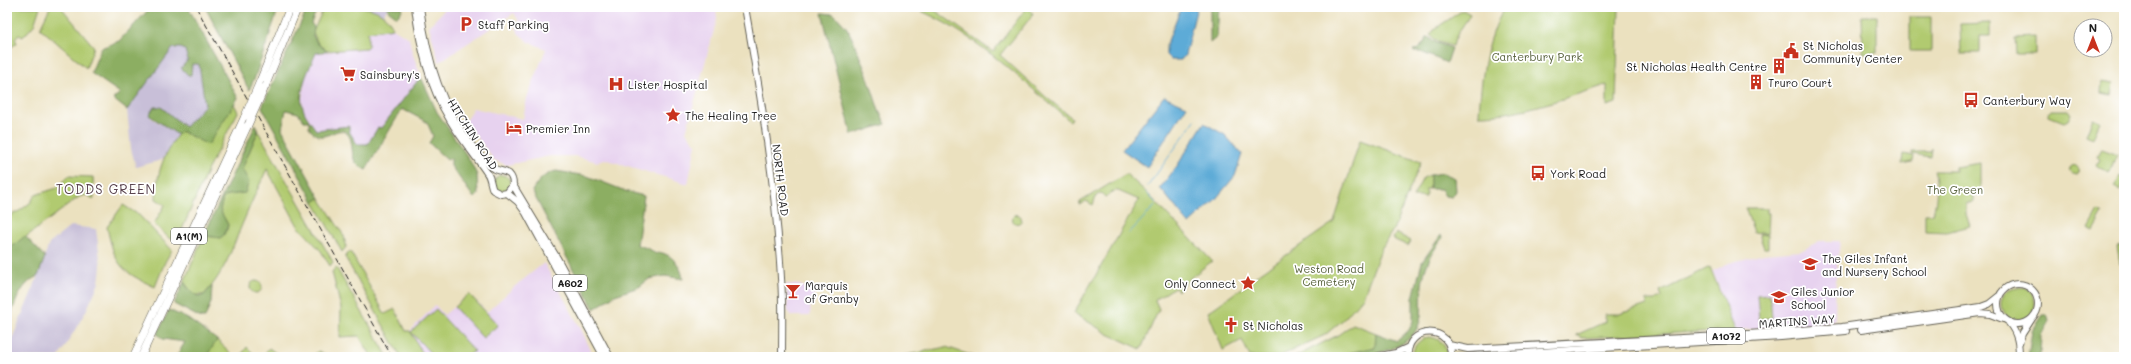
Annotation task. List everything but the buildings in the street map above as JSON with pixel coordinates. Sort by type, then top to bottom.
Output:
[{"type":"highway","points":[[282,29],[287,7]]},
{"type":"highway","name":"A1(M)","points":[[134,357],[260,81],[290,7]]},
{"type":"highway","name":"A1(M)","points":[[141,357],[248,125],[299,7]]},
{"type":"main road","name":"HITCHIN ROAD","points":[[415,7],[422,52],[432,85],[449,120],[491,180]]},
{"type":"main road","name":"HITCHIN ROAD","points":[[420,7],[427,49],[442,95],[468,142],[487,164],[501,172],[510,174],[513,185]]},
{"type":"main road","name":"NORTH ROAD","points":[[744,7],[755,61],[777,223],[781,280],[782,357]]},
{"type":"main road","name":"HITCHIN ROAD","points":[[501,172],[493,175],[491,187],[496,192],[506,193]]},
{"type":"main road","points":[[506,193],[513,185]]},
{"type":"main road","name":"A602","points":[[513,185],[557,258],[610,357]]},
{"type":"main road","name":"A602","points":[[506,193],[518,202],[526,213],[604,357]]},
{"type":"main road","name":"MARTINS WAY","points":[[1449,345],[1476,348],[1706,337],[1842,327],[1981,308],[1989,304],[1999,296],[2004,289],[2013,284],[2028,286],[2038,300],[2037,310],[2033,318],[2021,324],[1990,314],[1980,313],[1899,325],[1781,337],[1466,355],[1457,357]]},
{"type":"main road","points":[[1999,296],[1998,310],[2016,334],[2019,343]]},
{"type":"main road","points":[[2019,357],[2019,343],[2022,334],[2033,318]]},
{"type":"main road","points":[[1408,357],[1409,347],[1415,338],[1430,332],[1441,335],[1449,345],[1451,357]]},
{"type":"main road","points":[[1375,357],[1396,353],[1409,347]]},
{"type":"shaded area","points":[[366,7],[387,7],[387,9],[383,15]]},
{"type":"shaded area","name":"Lister Hospital","points":[[447,7],[716,7],[717,19],[686,132],[696,144],[688,184],[604,159],[598,162],[575,156],[550,156],[507,165],[494,160],[465,122],[473,108],[523,119],[527,98],[546,49],[529,42],[518,33],[518,30],[516,29],[519,21],[514,13],[439,62],[429,26]]},
{"type":"shaded area","points":[[393,28],[409,38],[412,52],[422,79],[419,79],[381,128],[378,127],[368,144],[357,144],[349,131],[349,126],[316,130],[304,111],[302,99],[305,79],[316,53],[366,48],[368,32]]},
{"type":"shaded area","points":[[173,48],[181,48],[185,50],[188,60],[192,64],[199,64],[205,105],[185,127],[161,107],[150,117],[178,135],[162,160],[136,167],[131,149],[127,110]]},
{"type":"shaded area","points":[[71,226],[96,229],[101,266],[99,283],[86,311],[59,357],[7,357],[7,351],[35,284],[49,244]]},
{"type":"shaded area","name":"Giles Junior School","points":[[1819,241],[1840,241],[1836,275],[1835,318],[1833,321],[1819,325],[1735,330],[1713,271],[1729,263],[1764,254],[1801,251]]},
{"type":"shaded area","points":[[544,263],[581,329],[594,357],[425,357],[410,331],[435,305],[444,315],[469,294],[487,312],[514,287]]},
{"type":"shaded area","points":[[786,284],[800,285],[815,292],[815,300],[811,300],[810,316],[792,316],[788,311]]},
{"type":"green space","points":[[7,7],[40,7],[34,25],[23,37],[19,35],[15,38],[17,43],[7,50]]},
{"type":"green space","points":[[50,7],[61,7],[94,47],[86,68],[40,28]]},
{"type":"green space","points":[[151,7],[188,7],[238,98],[208,145],[181,131],[178,135],[149,115],[154,107],[161,107],[185,127],[205,105],[199,64],[192,64],[191,75],[188,75],[181,68],[188,60],[185,50],[181,48],[173,48],[127,110],[113,99],[120,93],[91,73],[101,48],[119,41]]},
{"type":"green space","points":[[205,7],[279,7],[255,77],[249,90]]},
{"type":"green space","points":[[308,7],[320,7],[311,23],[314,27],[313,36],[318,44],[327,51],[316,53],[302,89],[302,104],[304,111],[316,130],[349,126],[349,131],[357,144],[368,144],[378,127],[381,128],[419,79],[422,79],[437,112],[469,159],[477,175],[478,195],[474,198],[451,166],[451,158],[447,160],[429,143],[433,136],[427,122],[402,109],[366,170],[356,163],[350,137],[347,133],[339,131],[318,136],[309,128],[309,121],[304,121],[298,113],[286,110],[282,129],[320,198],[314,202],[262,107]]},
{"type":"green space","points":[[324,7],[363,7],[373,9],[388,19],[393,28],[368,32],[368,46],[366,48],[327,51],[318,44],[313,32]]},
{"type":"green space","points":[[387,7],[403,7],[397,17],[388,10]]},
{"type":"green space","points":[[911,7],[925,7],[933,9],[993,52],[1027,7],[1029,7],[1033,14],[1000,55],[1046,97],[1072,118],[1070,121],[995,57],[975,42],[955,29]]},
{"type":"green space","points":[[1210,7],[1219,7],[1217,37],[1210,43]]},
{"type":"green space","name":"Canterbury Park","points":[[1505,7],[1619,7],[1616,103],[1607,106],[1607,85],[1528,109],[1479,115],[1483,73],[1489,46],[1493,32]]},
{"type":"green space","points":[[1463,10],[1470,14],[1458,33],[1453,46],[1438,42],[1430,35],[1436,28]]},
{"type":"green space","points":[[822,13],[834,14],[847,28],[869,80],[879,111],[886,124],[852,135]]},
{"type":"green space","points":[[1862,16],[1877,16],[1877,52],[1863,53]]},
{"type":"green space","points":[[1910,17],[1931,17],[1931,51],[1910,51]]},
{"type":"green space","points":[[1990,23],[1990,36],[1980,36],[1980,53],[1961,53],[1960,24]]},
{"type":"green space","points":[[1428,37],[1437,43],[1452,48],[1447,63],[1421,52],[1414,52],[1413,50],[1419,49]]},
{"type":"green space","points":[[2035,37],[2035,54],[2016,54],[2015,38]]},
{"type":"green space","points":[[2102,82],[2114,84],[2112,95],[2101,93]]},
{"type":"green space","points":[[234,104],[238,112],[208,169],[178,239],[174,237],[170,239],[154,224],[165,205],[156,199],[158,179],[162,163],[180,131],[208,144]]},
{"type":"green space","points":[[2051,110],[2068,110],[2071,114],[2068,120],[2064,122],[2049,116],[2049,112]]},
{"type":"green space","points":[[2093,118],[2100,121],[2093,138],[2086,135]]},
{"type":"green space","points":[[256,124],[258,131],[242,169],[249,182],[245,193],[228,195],[223,198],[220,210],[228,225],[224,235],[220,238],[207,236],[205,233]]},
{"type":"green space","points":[[258,131],[333,262],[330,266],[321,251],[298,226],[267,169],[249,207],[232,250],[218,277],[204,295],[194,295],[184,282],[205,233],[207,236],[212,237],[227,230],[228,225],[220,210],[223,198],[228,195],[245,193],[247,176],[242,169]]},
{"type":"green space","name":"Weston Road Cemetery","points":[[1360,140],[1421,162],[1393,230],[1381,249],[1363,297],[1345,318],[1325,335],[1278,357],[1250,357],[1242,340],[1223,350],[1208,312],[1246,285],[1249,281],[1334,222]]},
{"type":"green space","points":[[1932,148],[1931,157],[1912,154],[1912,152],[1931,152]]},
{"type":"green space","points":[[2101,149],[2117,155],[2109,173],[2097,165],[2100,159],[2097,157]]},
{"type":"green space","points":[[1903,154],[1914,156],[1913,162],[1902,164]]},
{"type":"green space","name":"The Green","points":[[1980,163],[1980,190],[1974,190],[1974,201],[1966,204],[1966,214],[1970,226],[1947,232],[1925,231],[1925,214],[1933,214],[1935,203],[1936,187],[1934,171],[1955,171],[1955,167]]},
{"type":"green space","points":[[2074,165],[2079,170],[2074,175],[2069,170]]},
{"type":"green space","points":[[556,171],[587,176],[628,192],[644,196],[637,245],[647,248],[656,254],[658,252],[668,255],[678,265],[683,279],[665,276],[649,279],[639,287],[615,295],[594,309],[532,191],[542,178]]},
{"type":"green space","points":[[1443,173],[1455,178],[1456,191],[1452,197],[1445,196],[1441,189],[1430,189],[1430,175]]},
{"type":"green space","points":[[1126,174],[1145,191],[1212,261],[1188,280],[1178,291],[1175,287],[1155,300],[1159,309],[1141,349],[1108,334],[1074,313],[1139,200],[1116,190],[1105,197],[1101,193],[1096,196],[1093,205],[1086,201],[1079,205],[1080,202]]},
{"type":"green space","points":[[502,175],[508,177],[510,183],[508,189],[502,191],[496,189],[494,183],[496,177]]},
{"type":"green space","points":[[1430,175],[1430,189],[1426,189],[1426,197],[1413,197],[1423,178]]},
{"type":"green space","points":[[68,176],[93,177],[94,199],[86,195],[79,197],[7,251],[7,217],[21,210],[31,202],[35,195],[57,188]]},
{"type":"green space","points":[[2120,176],[2124,178],[2121,190],[2115,187]]},
{"type":"green space","points":[[320,198],[344,236],[346,247],[342,252],[314,202]]},
{"type":"green space","points":[[123,205],[139,215],[172,250],[165,262],[155,287],[127,271],[116,258],[107,227]]},
{"type":"green space","points":[[1745,208],[1767,208],[1767,213],[1769,213],[1768,234],[1754,232]]},
{"type":"green space","points":[[2099,211],[2103,213],[2093,231],[2089,229]]},
{"type":"green space","points":[[1017,214],[1022,219],[1017,224],[1012,219]]},
{"type":"green space","points":[[1396,233],[1411,241],[1408,246],[1393,239]]},
{"type":"green space","points":[[1759,234],[1768,235],[1768,248],[1764,248]]},
{"type":"green space","points":[[1441,235],[1442,238],[1429,260],[1423,279],[1421,316],[1417,329],[1409,339],[1398,346],[1385,351],[1356,356],[1331,357],[1375,347],[1376,333],[1397,341],[1409,330],[1413,321],[1413,298],[1422,262]]},
{"type":"green space","points":[[25,236],[45,257],[38,276],[32,279],[20,292],[11,315],[7,316],[7,251]]},
{"type":"green space","points":[[2122,245],[2124,263],[2120,263],[2117,246]]},
{"type":"green space","points":[[350,251],[385,314],[395,309],[406,331],[410,331],[425,357],[401,357],[345,257]]},
{"type":"green space","points":[[336,267],[388,357],[372,357],[359,336],[340,337],[341,308],[332,272]]},
{"type":"green space","points":[[1710,267],[1735,330],[1583,338],[1576,335],[1605,322],[1605,314],[1620,314],[1647,305],[1647,300],[1657,300],[1662,298],[1660,292]]},
{"type":"green space","points":[[256,281],[260,283],[262,287],[260,291],[256,293],[252,291],[250,287],[252,283]]},
{"type":"green space","points":[[184,282],[190,291],[199,297],[204,295],[212,286],[211,302],[205,318],[201,318],[174,304]]},
{"type":"green space","points":[[2015,287],[2021,287],[2030,292],[2034,298],[2034,310],[2030,316],[2021,321],[2015,321],[2006,316],[2001,307],[2001,301],[2006,292]]},
{"type":"green space","points":[[469,294],[498,325],[483,338],[454,307]]},
{"type":"green space","points":[[1770,294],[1772,318],[1759,319],[1757,295]]},
{"type":"green space","points":[[436,309],[474,351],[467,357],[434,357],[411,332]]},
{"type":"green space","points":[[169,310],[188,319],[217,340],[206,357],[176,357],[185,342],[163,339],[157,334]]},
{"type":"green space","points":[[2043,315],[2047,315],[2049,321],[2041,335],[2040,357],[2028,357],[2032,331]]},
{"type":"green space","points":[[1353,324],[1376,333],[1375,347],[1331,357],[1295,357],[1338,335]]},
{"type":"green space","points":[[1428,337],[1436,338],[1442,342],[1446,349],[1447,357],[1413,357],[1416,344]]},
{"type":"green space","points":[[217,340],[235,357],[206,357]]},
{"type":"green space","points":[[247,347],[257,357],[244,357],[242,354]]},
{"type":"green space","points":[[946,347],[976,357],[896,357]]},
{"type":"green space","points":[[269,348],[281,357],[262,357]]},
{"type":"green space","points":[[318,351],[331,357],[312,357]]},
{"type":"water","points":[[1181,7],[1197,7],[1185,55],[1181,60],[1171,60],[1166,55],[1166,46]]},
{"type":"water","points":[[1164,96],[1187,106],[1147,167],[1122,150]]},
{"type":"water","points":[[1204,123],[1225,135],[1242,154],[1235,176],[1215,200],[1189,224],[1160,188],[1177,166]]},
{"type":"waterway","points":[[1148,186],[1195,120]]},
{"type":"waterway","points":[[1129,233],[1157,204],[1146,192]]},
{"type":"railway","points":[[196,7],[392,357]]},
{"type":"place","name":"Staff Parking","points":[[466,24]]},
{"type":"place","name":"St Nicholas Community Center","points":[[1791,51]]},
{"type":"place","name":"St Nicholas Health Centre","points":[[1779,66]]},
{"type":"place","name":"Sainsbury's","points":[[348,74]]},
{"type":"place","name":"Truro Court","points":[[1756,82]]},
{"type":"place","name":"Lister Hospital","points":[[616,84]]},
{"type":"place","name":"Canterbury Way","points":[[1971,100]]},
{"type":"place","name":"The Healing Tree","points":[[673,115]]},
{"type":"place","name":"Premier Inn","points":[[514,128]]},
{"type":"place","name":"York Road","points":[[1538,173]]},
{"type":"place","name":"The Giles Infant and Nursery School","points":[[1810,264]]},
{"type":"place","name":"Only Connect","points":[[1248,283]]},
{"type":"place","name":"Marquis of Granby","points":[[793,291]]},
{"type":"place","name":"Giles Junior School","points":[[1779,297]]},
{"type":"place","name":"St Nicholas","points":[[1231,325]]},
{"type":"district","name":"TODDS GREEN","points":[[106,188]]}]
